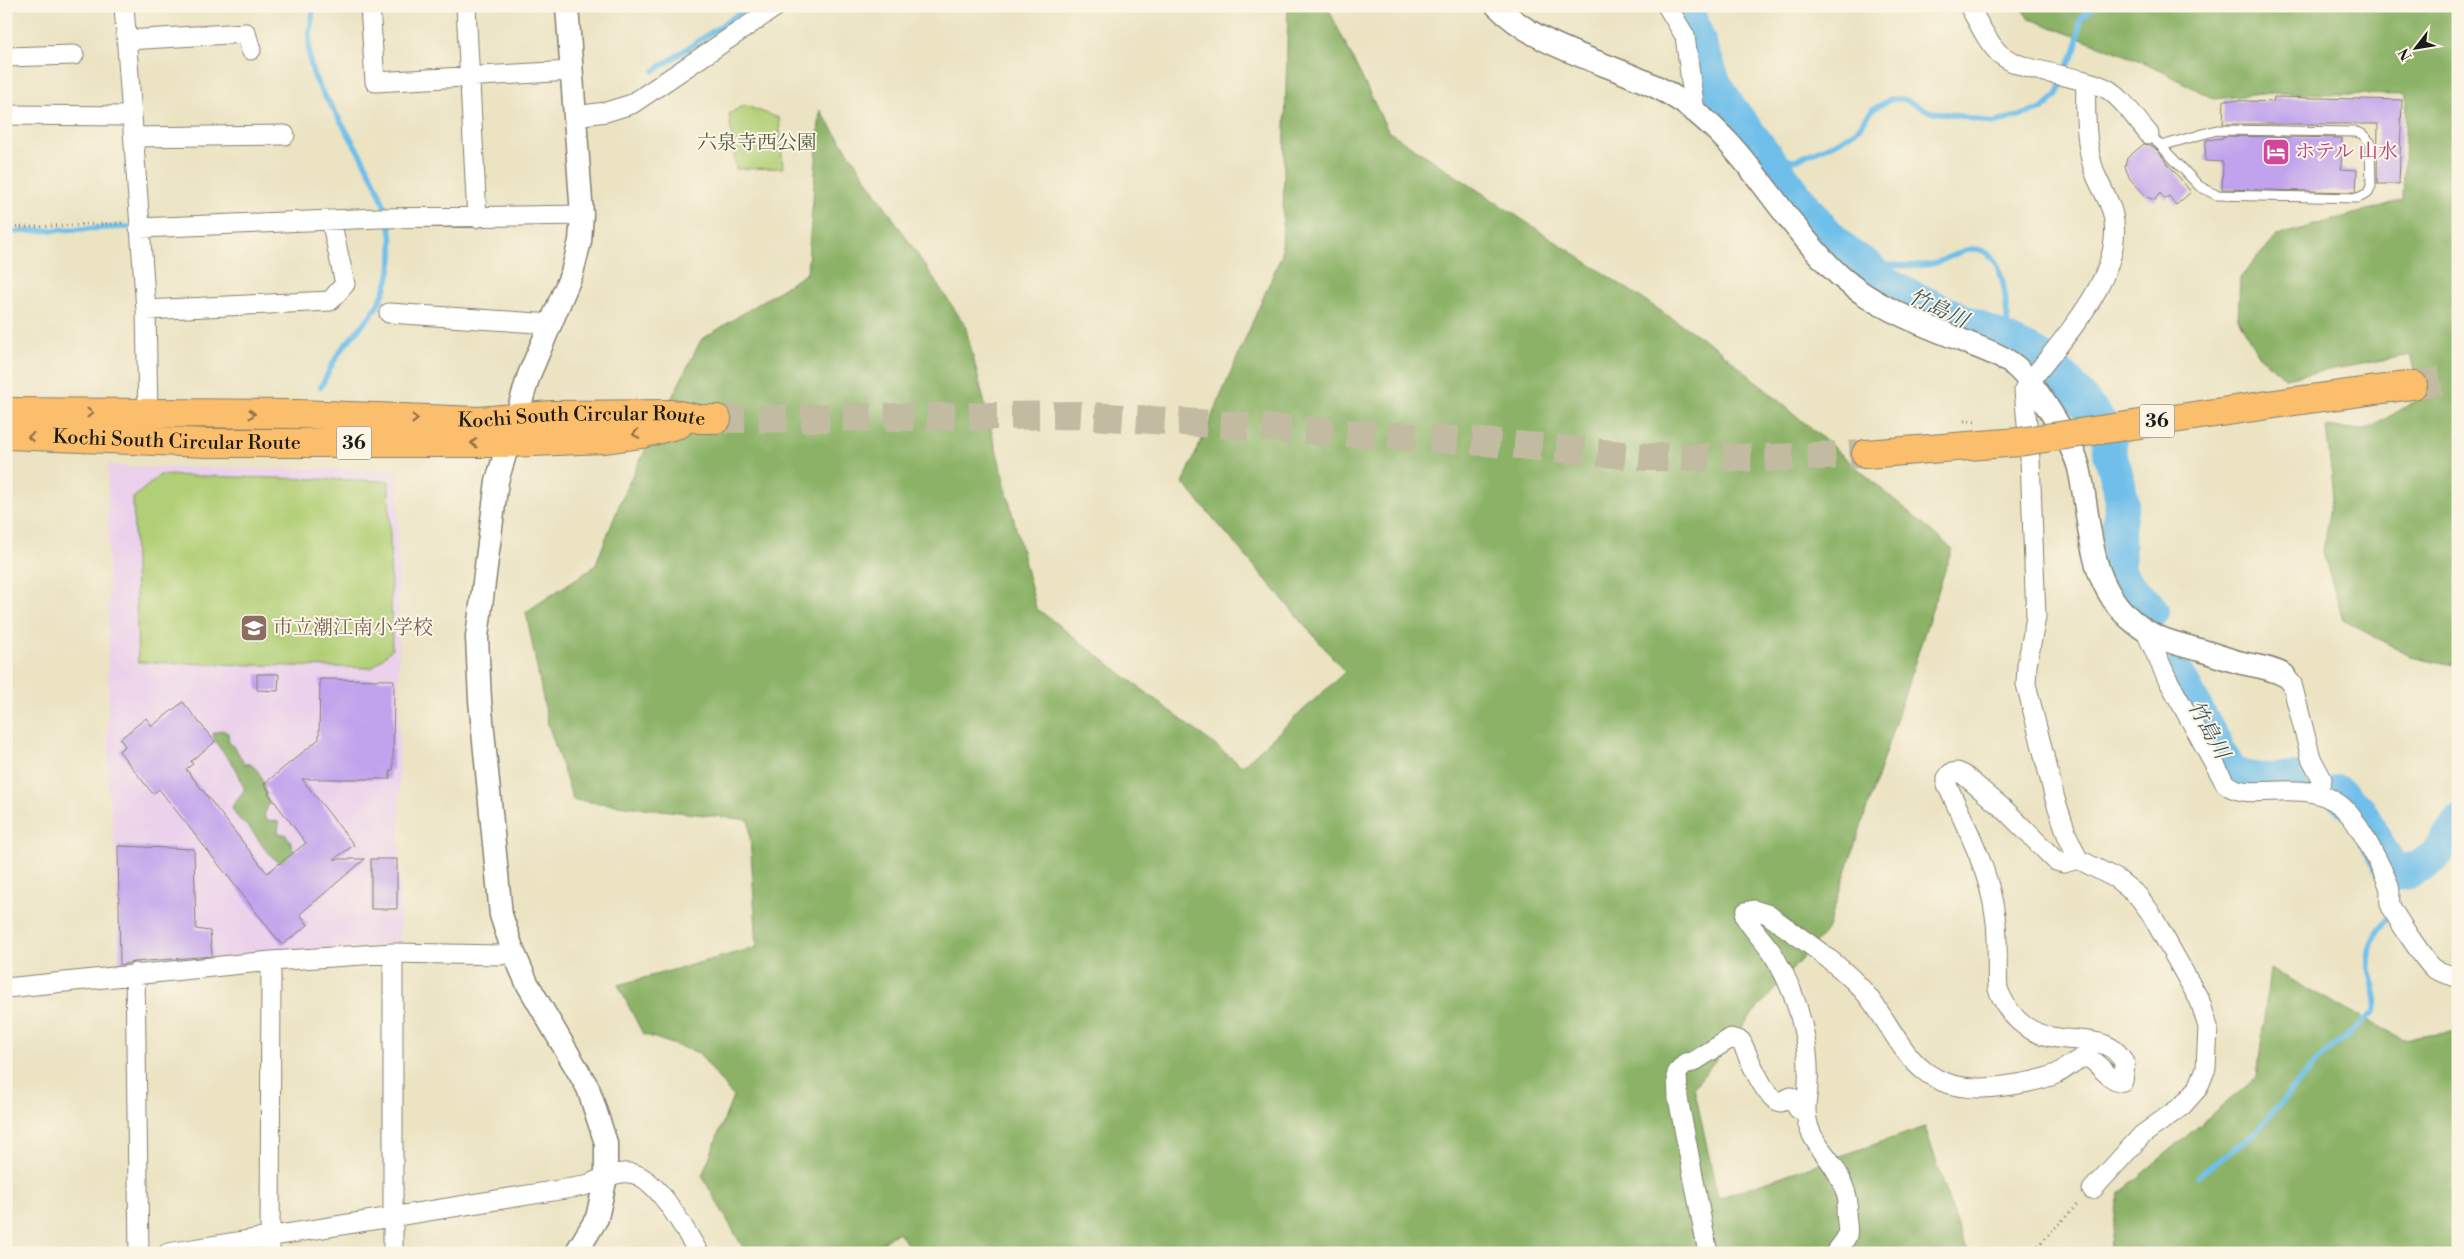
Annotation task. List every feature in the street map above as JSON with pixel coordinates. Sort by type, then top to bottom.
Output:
[{"type":"main road","name":"36","points":[[1866,454],[2019,442],[2295,400],[2413,385]]},
{"type":"main road","name":"Kochi South Circular Route","points":[[6,412],[298,414],[479,421],[512,431]]},
{"type":"main road","name":"Kochi South Circular Route","points":[[6,435],[207,444],[512,431],[550,415],[673,414],[709,419]]},
{"type":"street","points":[[124,6],[146,310],[148,413]]},
{"type":"street","points":[[370,6],[375,82],[571,71]]},
{"type":"street","points":[[466,6],[477,218]]},
{"type":"street","points":[[566,6],[582,215],[580,241],[572,273],[529,375],[497,482],[477,637],[480,700],[501,915],[526,983],[588,1088],[606,1143],[606,1177],[597,1218],[576,1253]]},
{"type":"street","points":[[575,116],[606,112],[632,104],[777,6]]},
{"type":"street","points":[[1497,6],[1507,16],[1546,40],[1667,93],[1695,112],[1726,139],[1804,238],[1847,281],[1868,298],[1910,319],[1997,355],[2013,364],[2042,368]]},
{"type":"street","points":[[1667,6],[1685,36],[1695,112]]},
{"type":"street","points":[[1969,6],[1987,37],[2002,56],[2034,68],[2086,82],[2114,94],[2155,140]]},
{"type":"street","points":[[127,40],[246,33],[250,50]]},
{"type":"street","points":[[6,56],[74,55]]},
{"type":"street","points":[[2086,82],[2085,112],[2094,172],[2113,214],[2113,246],[2105,276],[2042,368],[2024,390],[2030,458],[2036,616],[2027,665],[2026,684],[2055,800],[2067,835],[2078,859],[2117,880],[2138,896],[2150,912],[2200,1001],[2208,1027],[2206,1068],[2198,1088],[2182,1106],[2142,1135],[2092,1190]]},
{"type":"street","points":[[6,115],[131,116]]},
{"type":"street","points":[[134,137],[285,135]]},
{"type":"street","points":[[139,225],[582,215]]},
{"type":"street","points":[[146,310],[330,301],[345,284],[331,220]]},
{"type":"street","points":[[389,313],[552,324]]},
{"type":"street","points":[[2042,368],[2078,465],[2089,540],[2100,579],[2122,612],[2156,638],[2284,675],[2292,684],[2311,758],[2322,779],[2317,794]]},
{"type":"street","points":[[2145,630],[2172,686],[2220,775],[2229,787],[2247,791],[2287,790],[2317,794],[2330,799],[2353,820],[2388,883],[2390,906],[2429,964],[2445,974],[2458,977]]},
{"type":"street","points":[[1835,1253],[1847,1239],[1849,1232],[1845,1209],[1848,1204],[1840,1177],[1807,1128],[1807,1063],[1796,1000],[1772,952],[1745,917],[1746,912],[1750,910],[1767,914],[1848,975],[1873,1004],[1910,1059],[1918,1068],[1935,1077],[1963,1086],[1991,1087],[2055,1074],[2086,1057],[2095,1062],[2114,1080],[2123,1081],[2125,1065],[2114,1049],[2101,1042],[2071,1041],[2036,1033],[2018,1022],[2002,1000],[1998,989],[1996,917],[1992,898],[1974,846],[1947,785],[1946,778],[1951,773],[1957,772],[1964,775],[2006,810],[2056,860],[2064,863],[2078,859]]},
{"type":"street","points":[[6,988],[134,973],[271,961],[393,953],[501,955],[513,951]]},
{"type":"street","points":[[393,953],[393,1253]]},
{"type":"street","points":[[270,1244],[271,961]]},
{"type":"street","points":[[134,973],[140,1253]]},
{"type":"street","points":[[1708,1253],[1678,1098],[1677,1073],[1686,1063],[1693,1062],[1731,1038],[1736,1038],[1740,1040],[1760,1083],[1774,1100],[1781,1102],[1791,1097],[1798,1109],[1806,1106]]},
{"type":"street","points":[[168,1253],[270,1244],[393,1215],[584,1186],[606,1177],[629,1172],[652,1184],[666,1200],[698,1253]]},
{"type":"lane","points":[[2217,130],[2356,132],[2362,134],[2370,142],[2371,186],[2368,193],[2358,198],[2216,195],[2199,186],[2155,140],[2217,130]]},
{"type":"path","points":[[6,228],[139,225]]},
{"type":"path","points":[[2031,1253],[2092,1190]]},
{"type":"shaded area","name":"市立潮江南小学校","points":[[108,464],[128,467],[398,470],[400,944],[119,968],[116,858],[108,787]]},
{"type":"green space","points":[[1288,6],[1327,6],[1388,131],[1717,348],[1952,549],[1827,930],[1751,1016],[1694,1087],[1718,1198],[1925,1127],[1962,1241],[1970,1253],[914,1253],[898,1232],[866,1253],[746,1253],[702,1176],[733,1097],[699,1053],[643,1034],[618,985],[757,947],[749,820],[573,800],[548,724],[526,612],[595,566],[626,488],[701,340],[807,273],[820,110],[965,325],[1036,608],[1242,766],[1345,672],[1183,483],[1282,254]]},
{"type":"green space","points":[[2020,6],[2458,6],[2458,666],[2410,656],[2343,620],[2323,552],[2333,486],[2326,427],[2366,430],[2421,398],[2410,355],[2285,378],[2258,355],[2238,318],[2240,278],[2276,236],[2403,200],[2406,95],[2272,93],[2214,99],[2146,63],[2028,18]]},
{"type":"green space","name":"六泉寺西公園","points":[[744,105],[779,118],[783,168],[736,169],[729,114]]},
{"type":"green space","points":[[160,475],[389,481],[392,649],[372,668],[138,662],[133,498]]},
{"type":"green space","points":[[222,730],[228,733],[229,743],[236,749],[245,765],[248,763],[258,771],[269,802],[264,816],[267,820],[279,823],[278,833],[285,834],[290,840],[295,856],[286,864],[273,858],[264,849],[249,828],[239,819],[232,807],[242,794],[244,788],[235,767],[214,739],[213,733]]},
{"type":"green space","points":[[2270,969],[2403,1039],[2458,1031],[2458,1253],[2109,1253],[2119,1193],[2257,1077]]},
{"type":"building","points":[[2274,97],[2402,100],[2399,184],[2377,184],[2378,124],[2223,124],[2224,100],[2273,102]]},
{"type":"building","points":[[2223,136],[2342,138],[2341,169],[2357,170],[2356,192],[2222,189],[2223,162],[2205,161],[2206,140],[2223,138]]},
{"type":"building","points":[[2144,144],[2151,145],[2157,150],[2191,192],[2176,205],[2169,196],[2165,199],[2160,193],[2155,200],[2147,197],[2130,179],[2125,167],[2127,158]]},
{"type":"building","points":[[257,674],[279,674],[278,691],[257,690]]},
{"type":"building","points":[[320,679],[394,680],[393,770],[390,770],[390,779],[302,779],[354,845],[334,859],[365,859],[300,914],[308,925],[282,945],[159,789],[153,794],[119,751],[125,746],[120,739],[146,718],[152,726],[183,702],[215,742],[191,761],[193,764],[186,769],[267,873],[306,843],[268,793],[270,792],[264,784],[319,739]]},
{"type":"building","points":[[118,846],[194,849],[196,929],[210,931],[212,956],[134,962],[120,965]]},
{"type":"building","points":[[371,859],[397,859],[397,909],[371,909]]},
{"type":"waterway","points":[[314,6],[309,46],[312,70],[319,86],[370,173],[388,218],[392,241],[391,265],[385,289],[377,307],[338,354],[321,387]]},
{"type":"waterway","points":[[654,71],[750,6]]},
{"type":"waterway","name":"竹島川","points":[[1681,6],[1690,18],[1715,84],[1732,111],[1813,218],[1835,242],[1850,256],[1866,265],[1877,277],[1899,291],[2037,355],[2070,385],[2109,433],[2110,453],[2122,502],[2118,529],[2119,572],[2128,587],[2147,604],[2152,612]]},
{"type":"waterway","points":[[2067,68],[2077,47],[2081,17],[2096,6]]},
{"type":"waterway","points":[[1767,158],[1795,160],[1838,142],[1858,129],[1873,109],[1891,99],[1903,99],[1931,112],[1993,123],[2043,109],[2057,95],[2062,84]]},
{"type":"waterway","points":[[6,232],[128,227]]},
{"type":"waterway","points":[[1866,265],[1924,265],[1937,263],[1967,250],[1984,251],[1993,259],[2004,286],[2008,341]]},
{"type":"waterway","name":"竹島川","points":[[2178,675],[2230,771],[2247,778],[2265,780],[2303,779]]},
{"type":"waterway","name":"竹島川","points":[[2338,792],[2359,810],[2394,874],[2397,873]]},
{"type":"waterway","name":"竹島川","points":[[2404,872],[2422,865],[2436,854],[2458,823]]},
{"type":"waterway","points":[[2198,1176],[2258,1130],[2315,1063],[2374,1012],[2376,1000],[2369,967],[2369,950],[2376,934],[2390,917]]},
{"type":"tunnel","points":[[2413,385],[2458,378]]},
{"type":"tunnel","points":[[717,419],[1077,415],[1497,443],[1646,457],[1773,458],[1866,454]]},
{"type":"place","name":"ホテル 山水","points":[[2276,152]]},
{"type":"place","name":"市立潮江南小学校","points":[[254,628]]}]
